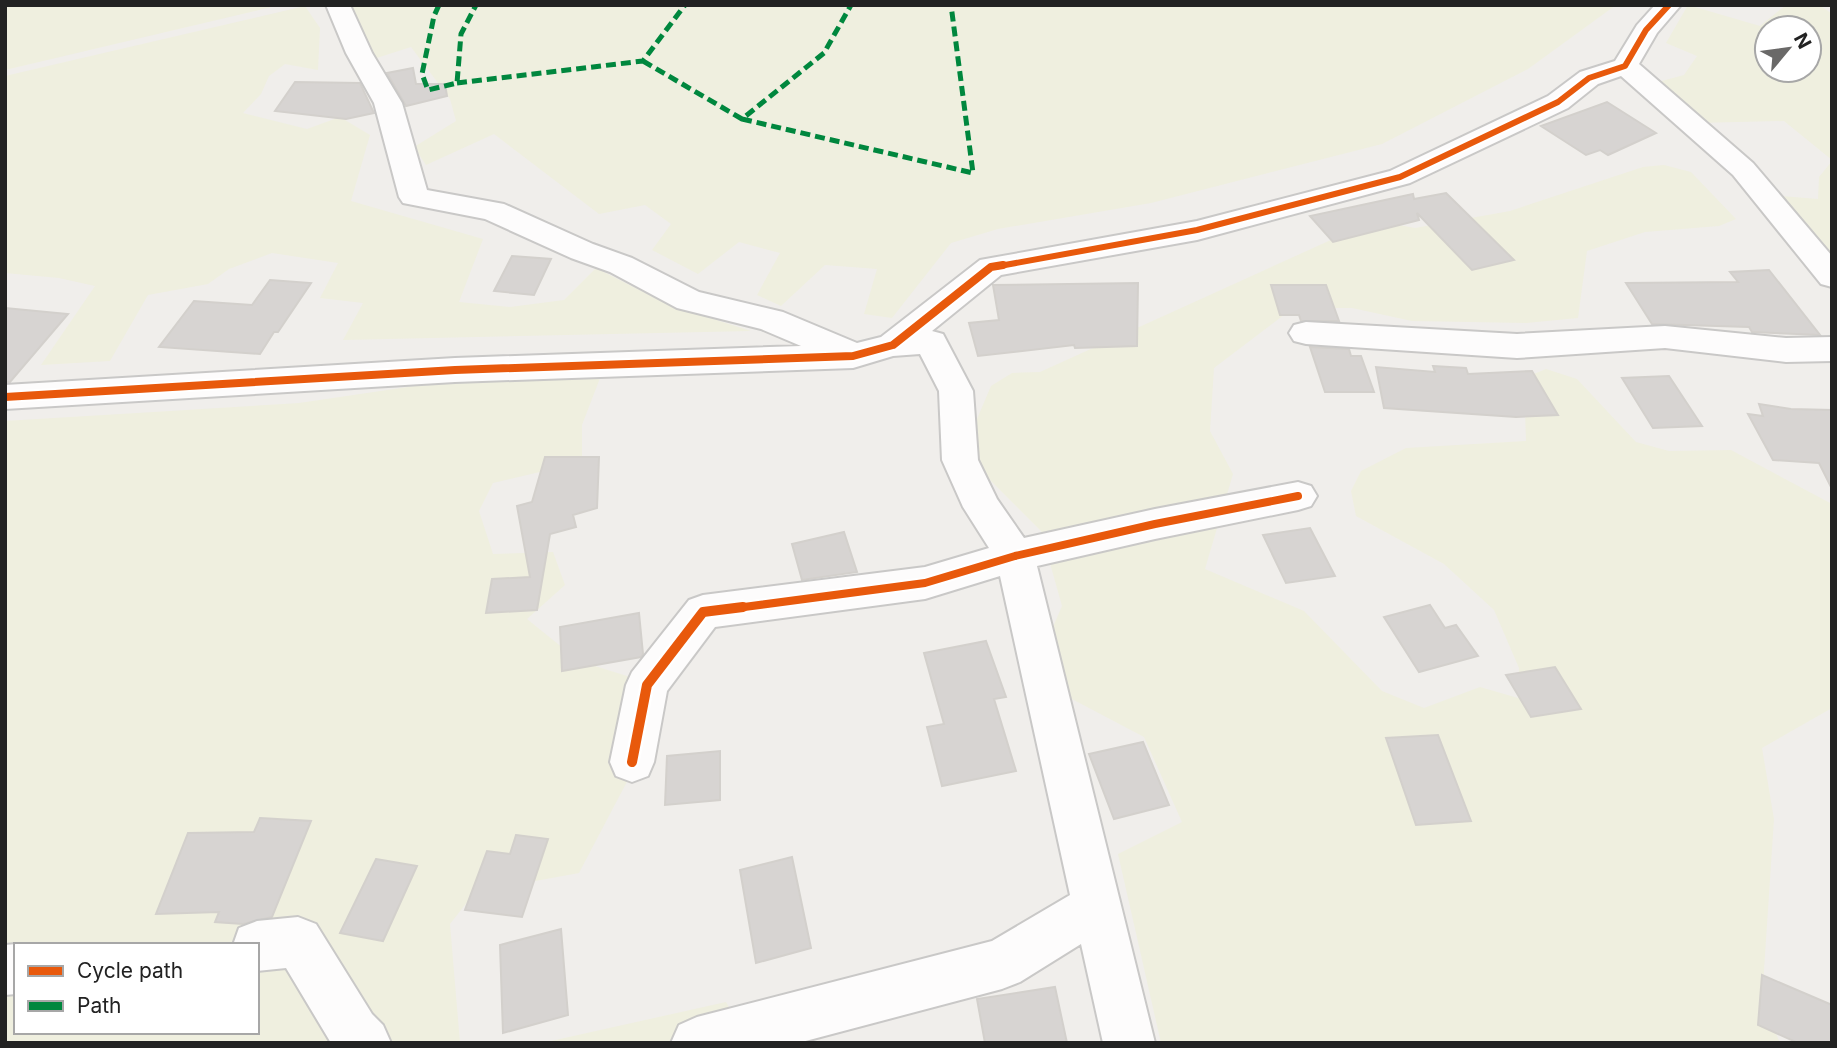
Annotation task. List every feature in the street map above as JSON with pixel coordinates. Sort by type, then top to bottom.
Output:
[{"type":"street","points":[[338,5],[359,53],[388,103],[414,198],[493,211],[582,251],[621,265],[688,300],[771,320],[853,356]]},
{"type":"street","points":[[893,345],[991,267],[1197,230],[1400,177],[1559,102],[1589,78],[1625,66],[1646,30],[1670,5]]},
{"type":"street","points":[[1625,66],[1743,169],[1832,277]]},
{"type":"street","points":[[1306,333],[1517,346],[1665,337],[1786,350],[1832,349]]},
{"type":"street","points":[[5,397],[455,370],[853,356],[893,345],[931,342],[956,391],[960,460],[982,508],[1015,556],[1129,1043]]},
{"type":"street","points":[[632,762],[648,685],[703,612],[925,583],[1015,556],[1155,524],[1298,496]]},
{"type":"street","points":[[697,1043],[1002,964],[1097,906]]},
{"type":"street","points":[[259,946],[298,942],[354,1032],[365,1043]]},
{"type":"green space","points":[[5,5],[280,5],[5,70]]},
{"type":"green space","points":[[349,5],[1616,5],[1528,69],[1382,144],[1151,203],[998,229],[951,243],[892,318],[864,314],[877,269],[825,265],[781,306],[757,295],[780,253],[739,242],[698,274],[652,250],[671,224],[645,205],[599,214],[494,134],[426,165],[414,147],[456,121],[450,99],[411,47],[361,63]]},
{"type":"green space","points":[[1688,5],[1753,24],[1753,84],[1823,84],[1823,14],[1775,14],[1786,5],[1819,5],[1831,13],[1832,160],[1784,121],[1695,123],[1658,82],[1684,75],[1697,56],[1666,43]]},
{"type":"green space","points":[[305,6],[320,28],[318,70],[285,64],[269,76],[261,94],[243,113],[307,129],[340,117],[370,135],[351,201],[483,239],[459,302],[510,307],[564,300],[596,268],[669,305],[751,331],[343,340],[363,303],[320,298],[338,263],[272,253],[229,269],[208,284],[148,295],[110,361],[41,365],[95,286],[59,278],[5,273],[5,76]]},
{"type":"green space","points":[[1832,161],[1832,260],[1770,195],[1818,199],[1819,177]]},
{"type":"green space","points":[[1664,165],[1691,172],[1736,219],[1719,226],[1645,232],[1587,251],[1578,318],[1526,323],[1412,321],[1352,308],[1293,308],[1214,368],[1210,431],[1233,474],[1205,569],[1304,611],[1382,691],[1424,708],[1480,687],[1518,698],[1519,668],[1494,610],[1444,564],[1356,516],[1351,491],[1361,471],[1406,448],[1526,441],[1524,378],[1546,369],[1577,379],[1636,442],[1669,451],[1731,450],[1832,504],[1832,708],[1762,748],[1774,819],[1762,1000],[1780,1043],[1161,1043],[1118,854],[1182,822],[1144,737],[1070,698],[1059,681],[1059,659],[1053,627],[1062,606],[1041,531],[982,472],[974,426],[991,386],[1012,373],[1040,372],[1344,234],[1388,223],[1415,228],[1510,211],[1643,167]]},
{"type":"green space","points":[[602,373],[582,425],[582,462],[493,483],[479,511],[493,554],[553,552],[565,585],[527,619],[579,661],[646,682],[652,734],[579,873],[475,892],[450,924],[460,1043],[5,1043],[5,421],[299,403],[428,384]]},
{"type":"green space","points":[[726,1002],[750,1043],[549,1043],[551,1041]]},
{"type":"building","points":[[413,68],[416,84],[445,84],[447,96],[406,106],[387,73]]},
{"type":"building","points":[[295,82],[360,83],[374,113],[346,119],[275,111]]},
{"type":"building","points":[[1607,102],[1656,133],[1608,155],[1600,150],[1586,155],[1541,126]]},
{"type":"building","points":[[1446,193],[1514,260],[1472,270],[1417,213],[1419,220],[1333,242],[1310,216],[1413,194],[1414,199]]},
{"type":"building","points":[[512,256],[551,259],[534,295],[494,291]]},
{"type":"building","points":[[1769,270],[1820,335],[1752,332],[1749,327],[1652,324],[1626,283],[1738,282],[1730,272]]},
{"type":"building","points":[[270,280],[311,283],[260,354],[159,347],[194,301],[252,305]]},
{"type":"building","points":[[1138,283],[1137,346],[1075,348],[1074,345],[978,356],[969,323],[999,320],[993,285]]},
{"type":"building","points":[[1271,285],[1326,285],[1339,321],[1301,321],[1299,315],[1280,315]]},
{"type":"building","points":[[5,308],[68,314],[10,382],[5,382]]},
{"type":"building","points":[[1310,347],[1349,349],[1351,356],[1361,356],[1374,392],[1325,392]]},
{"type":"building","points":[[1433,366],[1466,368],[1468,374],[1532,371],[1558,415],[1516,417],[1384,408],[1376,367],[1435,372]]},
{"type":"building","points":[[1669,376],[1702,426],[1653,428],[1622,378]]},
{"type":"building","points":[[1759,404],[1791,409],[1832,410],[1832,489],[1819,463],[1773,460],[1748,414],[1763,416]]},
{"type":"building","points":[[545,457],[599,457],[597,508],[573,515],[576,527],[550,534],[537,610],[486,613],[492,579],[530,577],[517,506],[532,502]]},
{"type":"building","points":[[1310,528],[1335,576],[1286,583],[1263,535]]},
{"type":"building","points":[[844,532],[857,572],[802,580],[792,544]]},
{"type":"building","points":[[1430,605],[1445,628],[1456,625],[1478,656],[1419,672],[1384,617]]},
{"type":"building","points":[[639,613],[643,654],[641,657],[562,671],[560,627]]},
{"type":"building","points":[[986,641],[1006,697],[994,699],[1016,771],[942,786],[927,727],[944,724],[924,653]]},
{"type":"building","points":[[1555,667],[1581,709],[1531,717],[1506,675]]},
{"type":"building","points":[[1438,735],[1471,821],[1416,825],[1386,738]]},
{"type":"building","points":[[1143,742],[1169,805],[1114,819],[1089,754]]},
{"type":"building","points":[[720,751],[720,800],[665,805],[667,756]]},
{"type":"building","points":[[260,818],[311,821],[272,917],[243,924],[215,922],[219,912],[156,914],[188,833],[254,832]]},
{"type":"building","points":[[516,835],[548,839],[522,917],[465,910],[487,851],[510,854]]},
{"type":"building","points":[[792,857],[811,948],[756,963],[740,870]]},
{"type":"building","points":[[376,859],[417,866],[383,941],[340,933]]},
{"type":"building","points":[[561,929],[568,1015],[503,1033],[500,945]]},
{"type":"building","points":[[1762,975],[1832,1005],[1832,1043],[1798,1043],[1758,1025]]},
{"type":"building","points":[[1055,987],[1067,1043],[985,1043],[977,999]]},
{"type":"marked path","points":[[439,5],[434,16],[422,74],[428,90],[457,83],[461,34],[476,5]]},
{"type":"marked path","points":[[457,83],[643,61],[685,5]]},
{"type":"marked path","points":[[643,61],[742,119],[824,53],[851,5]]},
{"type":"marked path","points":[[742,119],[973,173],[951,5]]},
{"type":"cycle path","points":[[5,397],[455,370],[853,356],[893,345],[991,267],[1197,230],[1400,177],[1558,102],[1589,78],[1625,66],[1646,30],[1669,5]]},
{"type":"cycle path","points":[[632,762],[647,685],[703,612],[925,583],[1015,556],[1155,524],[1298,496]]}]
